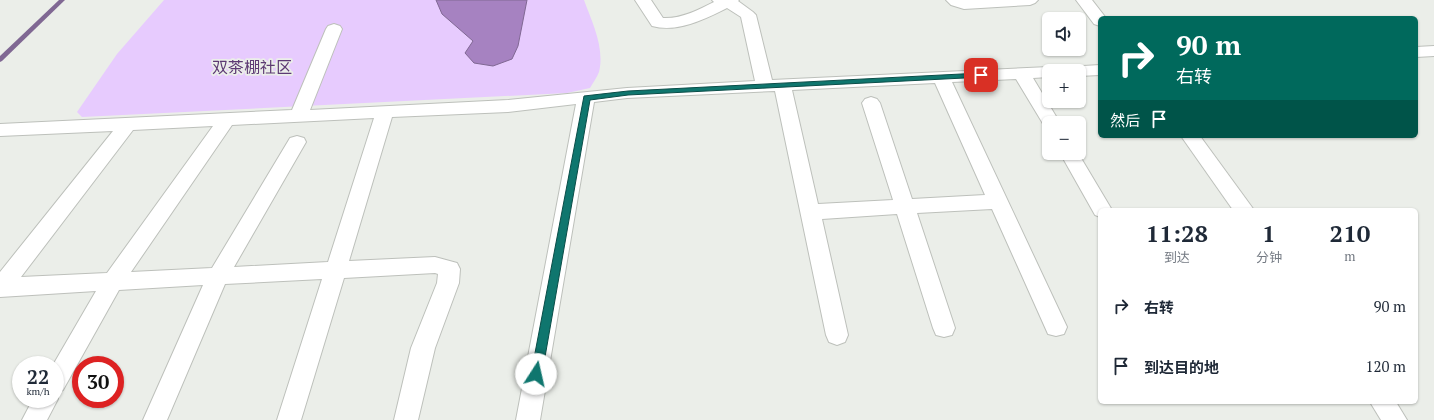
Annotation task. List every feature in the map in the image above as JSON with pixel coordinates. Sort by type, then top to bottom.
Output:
[{"type":"street","points":[[643,0],[658,23],[667,24],[704,13],[726,1],[748,15],[774,86],[810,212],[838,335]]},
{"type":"street","points":[[954,0],[964,4],[1030,0]]},
{"type":"street","points":[[1084,0],[1098,18]]},
{"type":"street","points":[[299,116],[334,29]]},
{"type":"street","points":[[1418,52],[1434,51]]},
{"type":"street","points":[[1086,71],[1098,70]]},
{"type":"street","points":[[0,130],[508,106],[628,93],[1042,73]]},
{"type":"street","points":[[1022,74],[1047,116]]},
{"type":"street","points":[[941,77],[1056,327]]},
{"type":"street","points":[[528,420],[586,97]]},
{"type":"street","points":[[871,103],[944,328]]},
{"type":"street","points":[[289,420],[385,112]]},
{"type":"street","points":[[64,367],[113,281],[227,119]]},
{"type":"street","points":[[0,287],[128,124]]},
{"type":"street","points":[[1191,138],[1243,208]]},
{"type":"street","points":[[155,420],[218,276],[297,142]]},
{"type":"street","points":[[1073,160],[1101,208]]},
{"type":"street","points":[[810,212],[998,201]]},
{"type":"street","points":[[0,287],[435,265],[449,269],[448,283],[423,348],[406,420]]},
{"type":"street","points":[[1383,404],[1395,420]]},
{"type":"street","points":[[34,420],[41,408]]},
{"type":"shaded area","points":[[164,0],[584,0],[599,44],[599,72],[590,88],[567,93],[82,117],[77,112],[117,54]]},
{"type":"shaded area","points":[[436,0],[527,0],[518,46],[512,59],[493,66],[474,63],[465,53],[473,41],[442,14]]},
{"type":"waterway","points":[[0,60],[62,0]]},
{"type":"district","name":"双茶棚社区","points":[[252,67]]},
{"type":"route","points":[[536,374],[586,97],[628,93],[981,75]]}]
